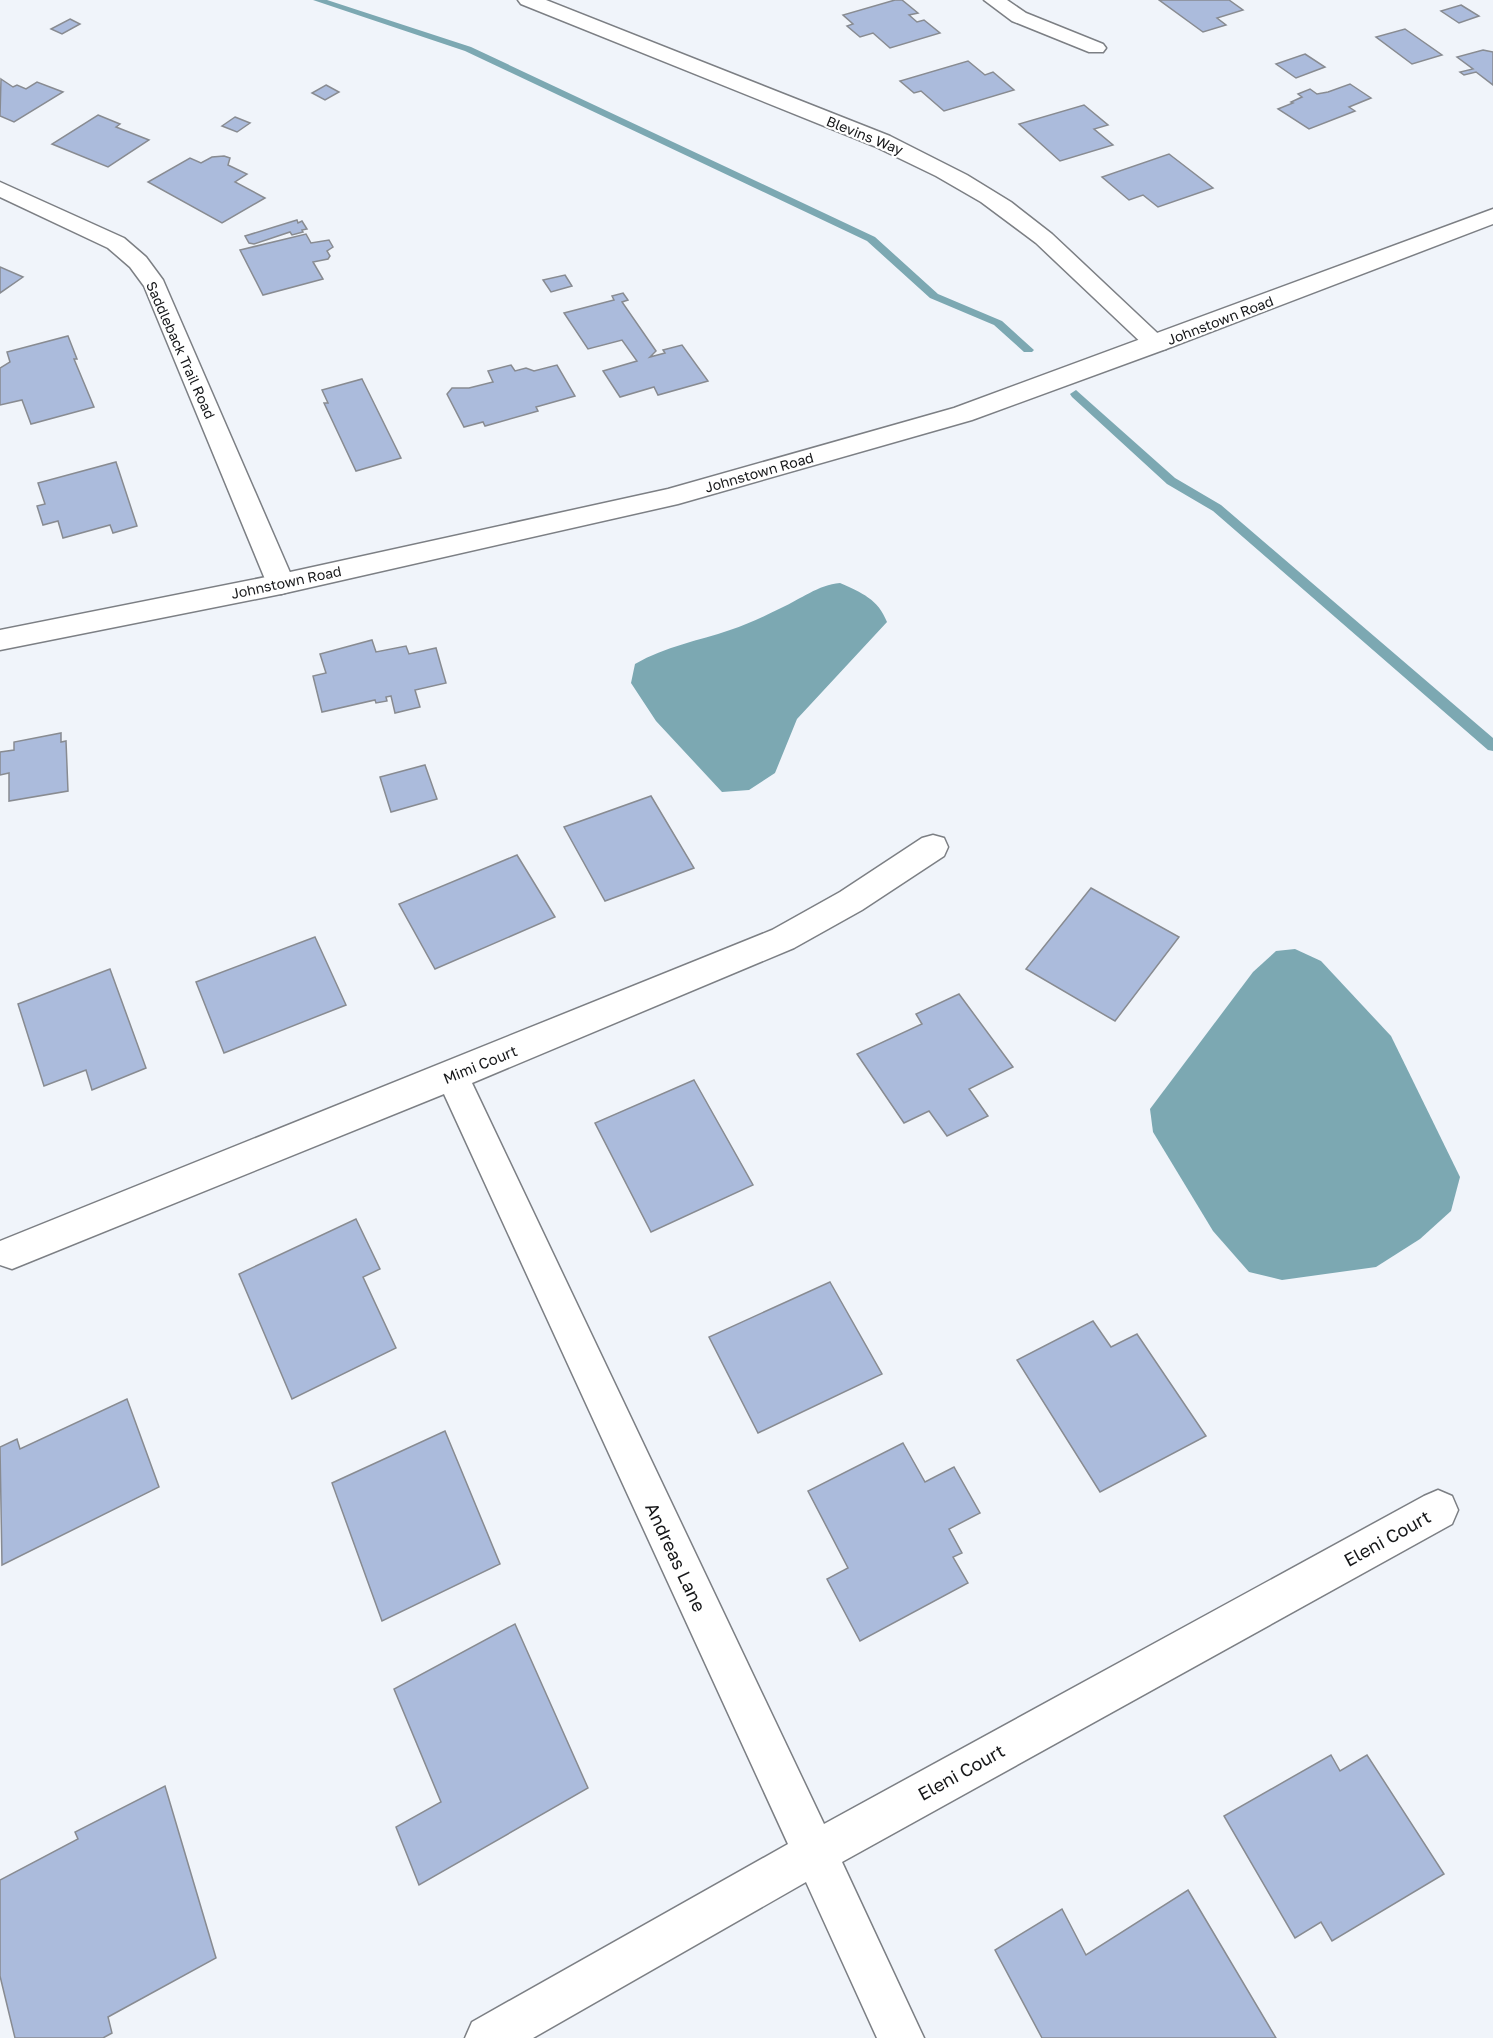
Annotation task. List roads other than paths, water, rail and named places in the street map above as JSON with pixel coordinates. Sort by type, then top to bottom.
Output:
[{"type":"street","name":"Blevins Way","points":[[528,0],[882,141],[939,168],[982,193],[1023,222],[1157,344]]},
{"type":"street","points":[[994,0],[1019,17],[1096,48]]},
{"type":"street","name":"Saddleback Trail Road","points":[[0,189],[116,243],[138,262],[155,285],[281,584]]},
{"type":"street","name":"Johnstown Road","points":[[0,640],[281,584],[669,498],[963,414],[1157,344],[1493,216]]},
{"type":"street","name":"Mimi Court","points":[[12,1252],[452,1076],[783,939],[851,901],[933,847]]},
{"type":"street","name":"Andreas Lane","points":[[452,1076],[901,2038]]},
{"type":"street","name":"Eleni Court","points":[[488,2038],[814,1853],[1437,1510]]},
{"type":"water","points":[[840,583],[874,602],[887,622],[797,719],[775,773],[749,790],[722,792],[656,721],[631,683],[635,664],[670,648],[743,625],[817,589]]},
{"type":"water","points":[[1295,949],[1321,961],[1391,1036],[1460,1177],[1451,1211],[1420,1239],[1376,1267],[1282,1280],[1249,1272],[1213,1231],[1153,1132],[1150,1109],[1253,972],[1276,951]]},
{"type":"waterway","points":[[318,0],[468,49],[871,239],[934,296],[998,323],[1028,350]]},
{"type":"waterway","points":[[1076,394],[1171,481],[1217,508],[1493,746]]}]
